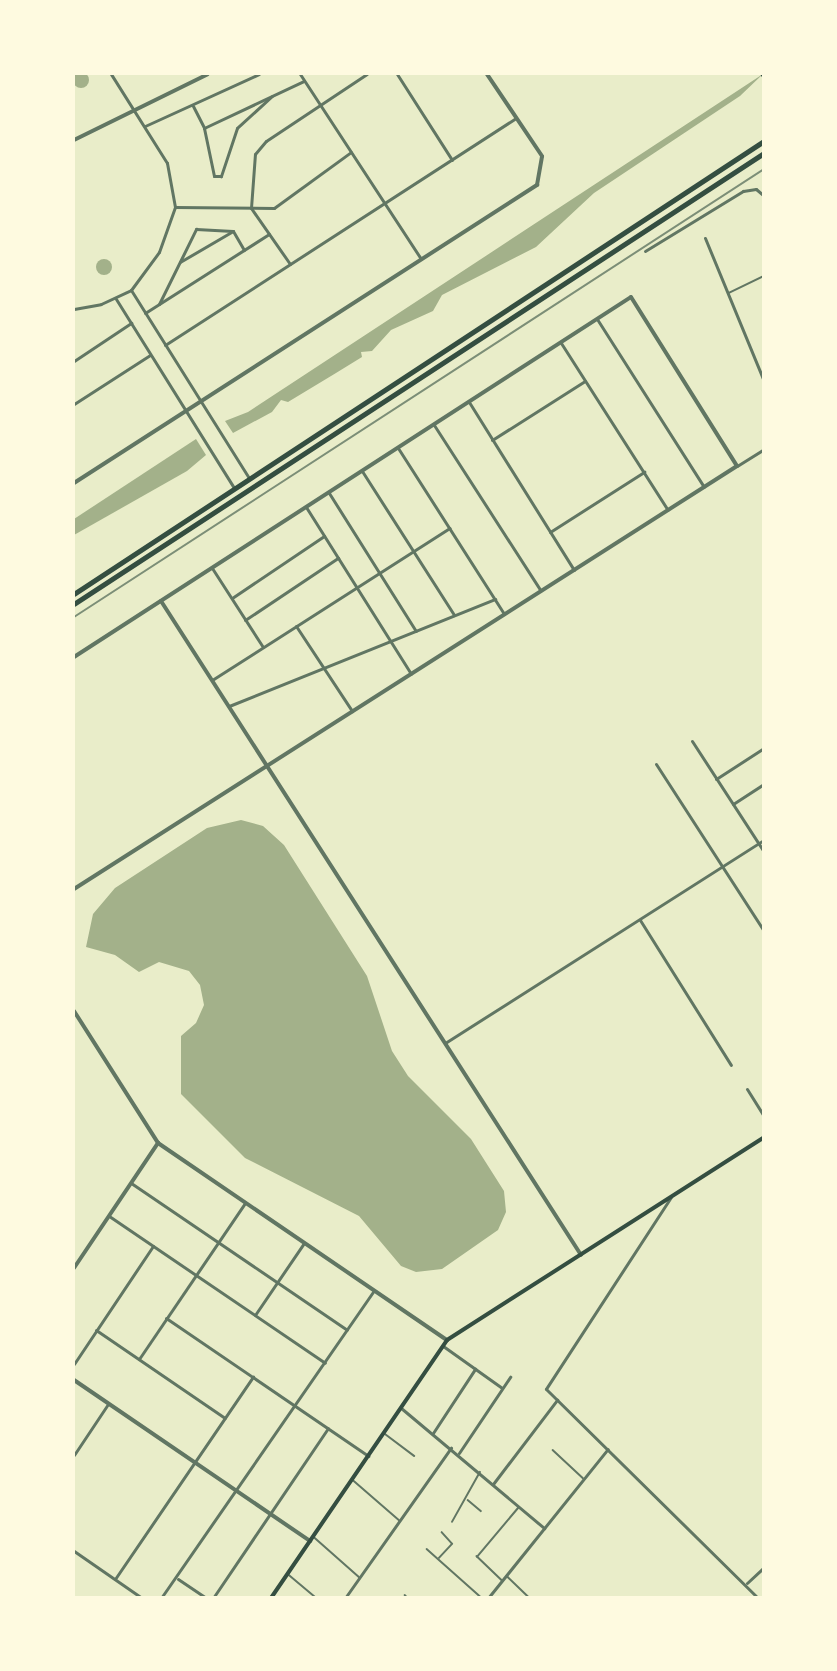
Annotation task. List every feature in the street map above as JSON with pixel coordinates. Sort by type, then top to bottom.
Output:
[{"type":"highway","points":[[74,594],[764,141]]},
{"type":"highway","points":[[74,604],[764,153]]},
{"type":"highway","points":[[249,478],[254,486]]},
{"type":"highway","points":[[234,488],[239,496]]},
{"type":"main road","points":[[271,1598],[447,1340],[764,1137]]},
{"type":"street","points":[[74,309],[116,299],[130,290],[159,252],[175,207],[167,163],[111,74]]},
{"type":"street","points":[[74,140],[208,74]]},
{"type":"street","points":[[145,126],[259,74]]},
{"type":"street","points":[[300,74],[421,259]]},
{"type":"street","points":[[290,264],[251,208],[259,148],[367,74]]},
{"type":"street","points":[[397,74],[452,159]]},
{"type":"street","points":[[74,483],[537,184],[542,156],[487,74]]},
{"type":"street","points":[[204,128],[304,81]]},
{"type":"street","points":[[193,106],[204,128],[214,176],[221,176],[237,128],[272,96]]},
{"type":"street","points":[[165,345],[516,118]]},
{"type":"street","points":[[175,207],[274,208],[351,152]]},
{"type":"street","points":[[645,251],[743,191],[752,188],[763,194]]},
{"type":"street","points":[[159,304],[196,229],[233,231]]},
{"type":"street","points":[[233,231],[244,250]]},
{"type":"street","points":[[180,262],[233,231]]},
{"type":"street","points":[[145,313],[269,234]]},
{"type":"street","points":[[705,238],[764,381]]},
{"type":"street","points":[[130,290],[249,478]]},
{"type":"street","points":[[74,657],[631,297],[737,466]]},
{"type":"street","points":[[116,299],[234,488]]},
{"type":"street","points":[[597,319],[704,487]]},
{"type":"street","points":[[74,361],[131,323]]},
{"type":"street","points":[[561,343],[668,510]]},
{"type":"street","points":[[74,404],[151,354]]},
{"type":"street","points":[[492,440],[585,381]]},
{"type":"street","points":[[469,402],[573,570]]},
{"type":"street","points":[[434,425],[541,591]]},
{"type":"street","points":[[398,448],[504,614]]},
{"type":"street","points":[[74,889],[764,449]]},
{"type":"street","points":[[362,471],[454,615]]},
{"type":"street","points":[[550,532],[644,472]]},
{"type":"street","points":[[329,492],[416,631]]},
{"type":"street","points":[[306,507],[411,674]]},
{"type":"street","points":[[212,680],[450,528]]},
{"type":"street","points":[[232,598],[324,536]]},
{"type":"street","points":[[245,620],[338,558]]},
{"type":"street","points":[[212,568],[263,647]]},
{"type":"street","points":[[229,706],[495,599]]},
{"type":"street","points":[[161,601],[581,1254]]},
{"type":"street","points":[[296,626],[352,711]]},
{"type":"street","points":[[692,741],[764,852]]},
{"type":"street","points":[[716,778],[764,748]]},
{"type":"street","points":[[656,764],[764,931]]},
{"type":"street","points":[[733,804],[764,784]]},
{"type":"street","points":[[445,1043],[764,840]]},
{"type":"street","points":[[640,920],[732,1065]]},
{"type":"street","points":[[74,1011],[158,1143],[447,1340]]},
{"type":"street","points":[[747,1089],[764,1116]]},
{"type":"street","points":[[74,1268],[158,1143]]},
{"type":"street","points":[[131,1183],[347,1330]]},
{"type":"street","points":[[671,1197],[546,1389],[747,1583],[758,1598]]},
{"type":"street","points":[[139,1359],[245,1203]]},
{"type":"street","points":[[109,1216],[325,1363]]},
{"type":"street","points":[[255,1316],[304,1243]]},
{"type":"street","points":[[74,1364],[153,1246]]},
{"type":"street","points":[[161,1598],[178,1579],[374,1290]]},
{"type":"street","points":[[166,1318],[368,1456]]},
{"type":"street","points":[[96,1330],[225,1418]]},
{"type":"street","points":[[443,1346],[502,1388]]},
{"type":"street","points":[[433,1433],[475,1369]]},
{"type":"street","points":[[115,1579],[253,1377]]},
{"type":"street","points":[[459,1454],[510,1377]]},
{"type":"street","points":[[74,1380],[310,1541]]},
{"type":"street","points":[[493,1484],[557,1400]]},
{"type":"street","points":[[74,1455],[108,1404]]},
{"type":"street","points":[[400,1408],[459,1454],[544,1528]]},
{"type":"street","points":[[213,1598],[328,1428]]},
{"type":"street","points":[[345,1598],[451,1448]]},
{"type":"street","points":[[488,1598],[608,1449]]},
{"type":"street","points":[[74,1551],[142,1598]]},
{"type":"street","points":[[747,1583],[764,1567]]},
{"type":"street","points":[[178,1579],[206,1598]]},
{"type":"lane","points":[[728,294],[764,276]]},
{"type":"lane","points":[[384,1433],[414,1456]]},
{"type":"lane","points":[[553,1450],[584,1479]]},
{"type":"lane","points":[[452,1522],[468,1499],[480,1472]]},
{"type":"lane","points":[[352,1479],[400,1520]]},
{"type":"lane","points":[[468,1499],[481,1511]]},
{"type":"lane","points":[[502,1581],[477,1558],[519,1506]]},
{"type":"lane","points":[[438,1558],[452,1544],[442,1533]]},
{"type":"lane","points":[[313,1536],[359,1577]]},
{"type":"lane","points":[[427,1549],[482,1598]]},
{"type":"lane","points":[[287,1574],[317,1598]]},
{"type":"lane","points":[[506,1575],[530,1598]]},
{"type":"lane","points":[[405,1595],[408,1598]]},
{"type":"shaded area","points":[[81,72],[87,74],[89,80],[87,86],[81,88],[75,86],[73,80],[75,74]]},
{"type":"shaded area","points":[[763,74],[740,96],[594,193],[536,247],[442,295],[433,311],[391,330],[372,351],[361,352],[362,357],[288,402],[281,400],[272,412],[233,433],[225,421],[248,412]]},
{"type":"shaded area","points":[[101,259],[107,259],[112,267],[110,273],[101,275],[96,270],[96,264]]},
{"type":"shaded area","points":[[196,439],[206,455],[187,471],[74,535],[74,519]]},
{"type":"shaded area","points":[[241,820],[263,826],[284,845],[367,976],[392,1051],[408,1076],[471,1139],[504,1191],[506,1212],[498,1230],[442,1269],[416,1272],[401,1266],[359,1216],[245,1158],[181,1094],[181,1036],[196,1023],[204,1005],[200,985],[189,971],[159,962],[139,972],[115,955],[86,947],[93,914],[115,888],[207,828]]},
{"type":"railway","points":[[74,617],[764,169]]}]
